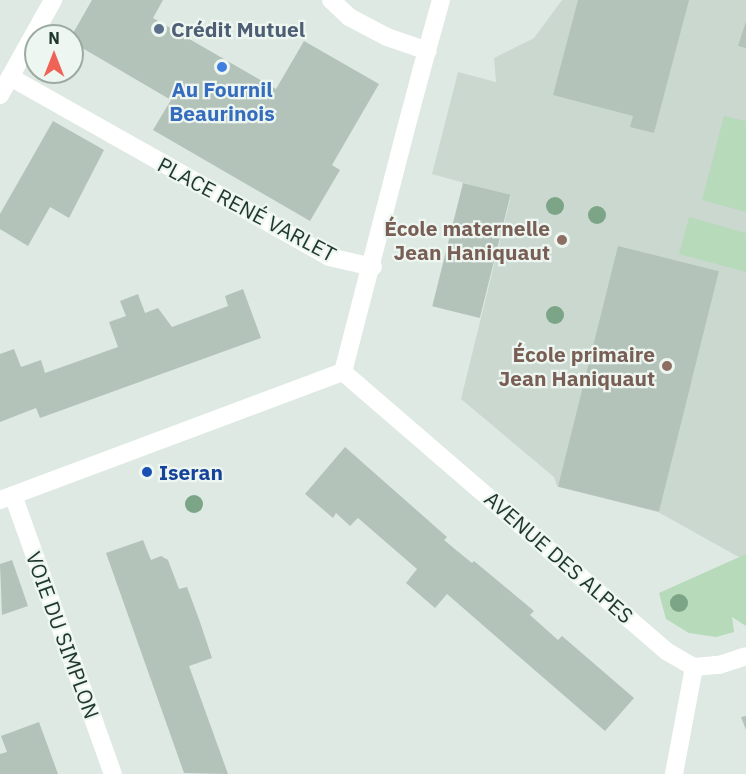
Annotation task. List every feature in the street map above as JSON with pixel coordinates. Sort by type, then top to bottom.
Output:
[{"type":"street","points":[[0,95],[52,0]]},
{"type":"street","points":[[331,0],[349,17],[387,37],[428,51]]},
{"type":"street","points":[[7,498],[344,372],[441,0]]},
{"type":"street","name":"PLACE RENÉ VARLET","points":[[10,77],[329,257],[373,267]]},
{"type":"street","name":"AVENUE DES ALPES","points":[[344,372],[666,651],[694,667]]},
{"type":"street","name":"VOIE DU SIMPLON","points":[[7,498],[113,774]]},
{"type":"street","points":[[674,774],[694,667],[746,657]]},
{"type":"shaded area","points":[[562,0],[746,0],[746,561],[658,512],[557,486],[554,477],[461,399],[511,196],[432,174],[458,72],[496,82],[494,58],[534,38]]},
{"type":"green space","points":[[724,116],[746,121],[746,212],[702,200]]},
{"type":"green space","points":[[689,217],[746,233],[746,272],[679,254]]},
{"type":"green space","points":[[746,554],[746,626],[732,617],[734,632],[716,637],[689,633],[666,619],[659,593]]},
{"type":"building","points":[[92,0],[163,0],[153,18],[276,89],[304,41],[379,84],[332,165],[340,170],[310,221],[153,130],[171,100],[84,49],[84,24],[78,24]]},
{"type":"building","points":[[578,0],[689,0],[654,133],[630,127],[633,116],[553,95]]},
{"type":"building","points":[[746,21],[746,48],[738,46]]},
{"type":"building","points":[[53,121],[104,150],[69,218],[50,207],[28,246],[0,229],[0,214]]},
{"type":"building","points":[[463,183],[511,195],[480,318],[432,306]]},
{"type":"building","points":[[618,246],[719,271],[659,512],[558,487]]},
{"type":"building","points":[[243,289],[261,338],[40,418],[36,408],[0,422],[0,354],[14,349],[21,367],[41,360],[45,373],[118,347],[109,322],[126,316],[120,301],[138,294],[145,313],[158,308],[172,327],[228,306],[225,296]]},
{"type":"building","points":[[345,447],[447,537],[444,540],[472,563],[474,561],[534,611],[530,615],[558,640],[562,636],[634,698],[605,731],[447,594],[435,608],[406,583],[417,569],[358,518],[350,526],[336,513],[333,518],[305,494]]},
{"type":"building","points":[[143,540],[151,560],[161,556],[168,560],[179,589],[187,587],[200,622],[212,658],[189,666],[228,774],[184,773],[106,553]]},
{"type":"building","points":[[12,560],[28,606],[2,615],[0,564]]},
{"type":"building","points":[[746,716],[746,730],[741,717]]},
{"type":"building","points":[[39,722],[58,774],[0,774],[0,754],[7,752],[1,736]]},
{"type":"place","name":"Crédit Mutuel","points":[[159,29]]},
{"type":"place","name":"Au Fournil Beaurinois","points":[[222,67]]},
{"type":"place","name":"École maternelle Jean Haniquaut","points":[[562,240]]},
{"type":"place","name":"École primaire Jean Haniquaut","points":[[667,366]]},
{"type":"place","name":"Iseran","points":[[147,472]]}]
